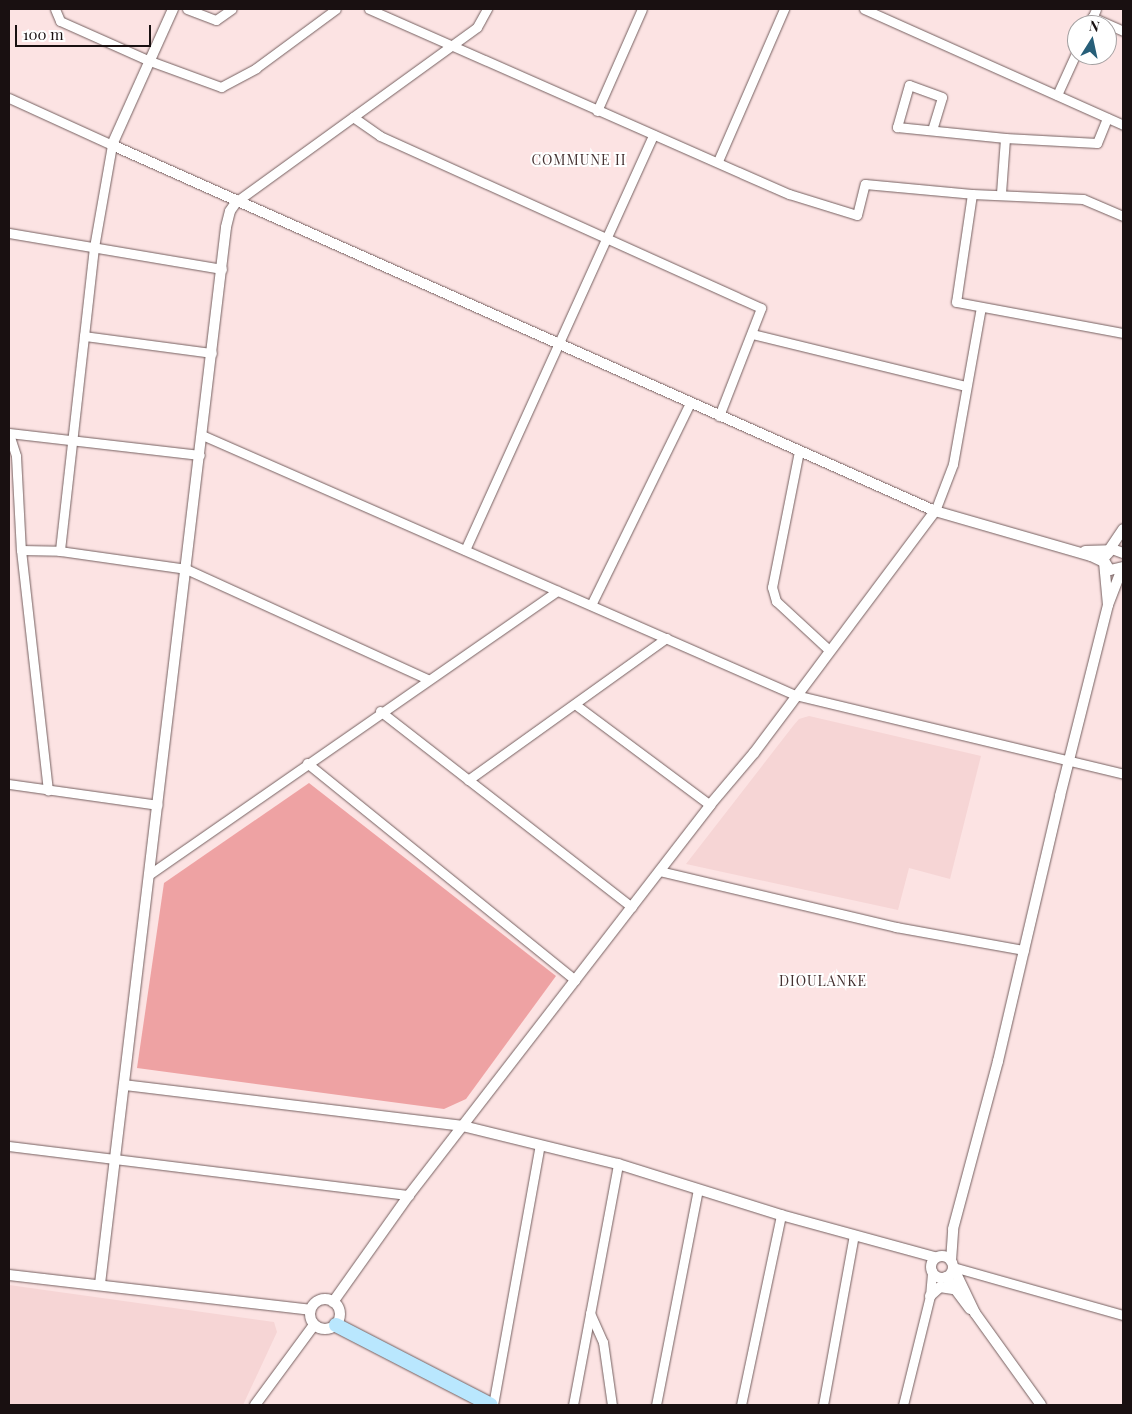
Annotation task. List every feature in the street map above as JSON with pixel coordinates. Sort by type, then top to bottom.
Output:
[{"type":"main road","points":[[336,1325],[492,1405]]},
{"type":"street","points":[[55,9],[60,21],[150,61],[221,87],[256,68],[336,9]]},
{"type":"street","points":[[60,551],[94,247],[112,145],[173,9]]},
{"type":"street","points":[[187,9],[216,20],[232,9]]},
{"type":"street","points":[[369,9],[450,47],[653,135],[718,161],[789,194],[857,215],[865,184],[972,194],[1001,193],[1083,199],[1123,216]]},
{"type":"street","points":[[100,1284],[226,227],[230,211],[237,201],[477,27],[488,9]]},
{"type":"street","points":[[597,111],[642,9]]},
{"type":"street","points":[[718,161],[784,9]]},
{"type":"street","points":[[864,9],[1123,125]]},
{"type":"street","points":[[1057,95],[1071,65]]},
{"type":"street","points":[[932,130],[942,96],[909,86],[897,127],[1005,138],[1097,143],[1107,118]]},
{"type":"street","points":[[9,98],[935,511],[1078,551],[1104,562],[1113,571],[1123,567]]},
{"type":"street","points":[[353,117],[380,136],[761,308],[719,416]]},
{"type":"street","points":[[465,550],[653,135]]},
{"type":"street","points":[[1001,193],[1005,138]]},
{"type":"street","points":[[972,194],[956,302],[1123,333]]},
{"type":"street","points":[[9,232],[222,269]]},
{"type":"street","points":[[333,1302],[409,1195],[710,805],[754,753],[795,694],[935,511],[953,464],[965,386],[981,307]]},
{"type":"street","points":[[752,334],[965,386]]},
{"type":"street","points":[[84,336],[212,353]]},
{"type":"street","points":[[591,606],[690,403]]},
{"type":"street","points":[[48,790],[9,434],[200,455]]},
{"type":"street","points":[[202,435],[795,694],[1123,774]]},
{"type":"street","points":[[799,451],[772,587],[776,601],[829,650]]},
{"type":"street","points":[[1108,605],[1104,562],[1109,550],[1123,530]]},
{"type":"street","points":[[1078,551],[1116,548],[1123,553]]},
{"type":"street","points":[[21,550],[60,551],[186,569],[427,679]]},
{"type":"street","points":[[930,1296],[946,1277],[952,1264],[953,1229],[1024,950],[1108,605],[1123,567]]},
{"type":"street","points":[[150,874],[380,711],[557,591]]},
{"type":"street","points":[[468,780],[576,705],[666,638]]},
{"type":"street","points":[[576,705],[710,805]]},
{"type":"street","points":[[380,711],[632,907]]},
{"type":"street","points":[[307,763],[576,980]]},
{"type":"street","points":[[9,784],[158,805]]},
{"type":"street","points":[[659,871],[896,927],[1024,950]]},
{"type":"street","points":[[124,1085],[462,1126],[618,1164],[781,1215],[913,1252],[934,1263],[952,1264],[1123,1315]]},
{"type":"street","points":[[492,1405],[540,1145]]},
{"type":"street","points":[[9,1146],[115,1157],[409,1195]]},
{"type":"street","points":[[573,1405],[618,1164]]},
{"type":"street","points":[[656,1405],[698,1189]]},
{"type":"street","points":[[740,1405],[781,1215]]},
{"type":"street","points":[[903,1405],[930,1296],[934,1263],[953,1229]]},
{"type":"street","points":[[823,1405],[854,1235]]},
{"type":"street","points":[[934,1263],[936,1276],[946,1277]]},
{"type":"street","points":[[952,1264],[975,1313]]},
{"type":"street","points":[[9,1275],[100,1284],[310,1310]]},
{"type":"street","points":[[946,1277],[952,1289],[975,1313],[1041,1405]]},
{"type":"street","points":[[930,1296],[940,1287],[952,1289]]},
{"type":"street","points":[[310,1310],[320,1300],[333,1302]]},
{"type":"street","points":[[314,1325],[327,1329],[336,1325],[340,1315],[333,1302]]},
{"type":"street","points":[[310,1310],[314,1325]]},
{"type":"street","points":[[590,1312],[602,1342],[612,1405]]},
{"type":"street","points":[[255,1405],[314,1325]]},
{"type":"shaded area","points":[[809,716],[981,756],[950,879],[909,868],[898,910],[686,864],[793,726],[799,719]]},
{"type":"shaded area","points":[[309,783],[556,976],[466,1099],[444,1109],[137,1068],[164,883]]},
{"type":"shaded area","points":[[9,1285],[274,1322],[277,1332],[243,1405],[9,1405]]},
{"type":"district","name":"COMMUNE II","points":[[579,160]]},
{"type":"district","name":"DIOULANKE","points":[[823,981]]}]
